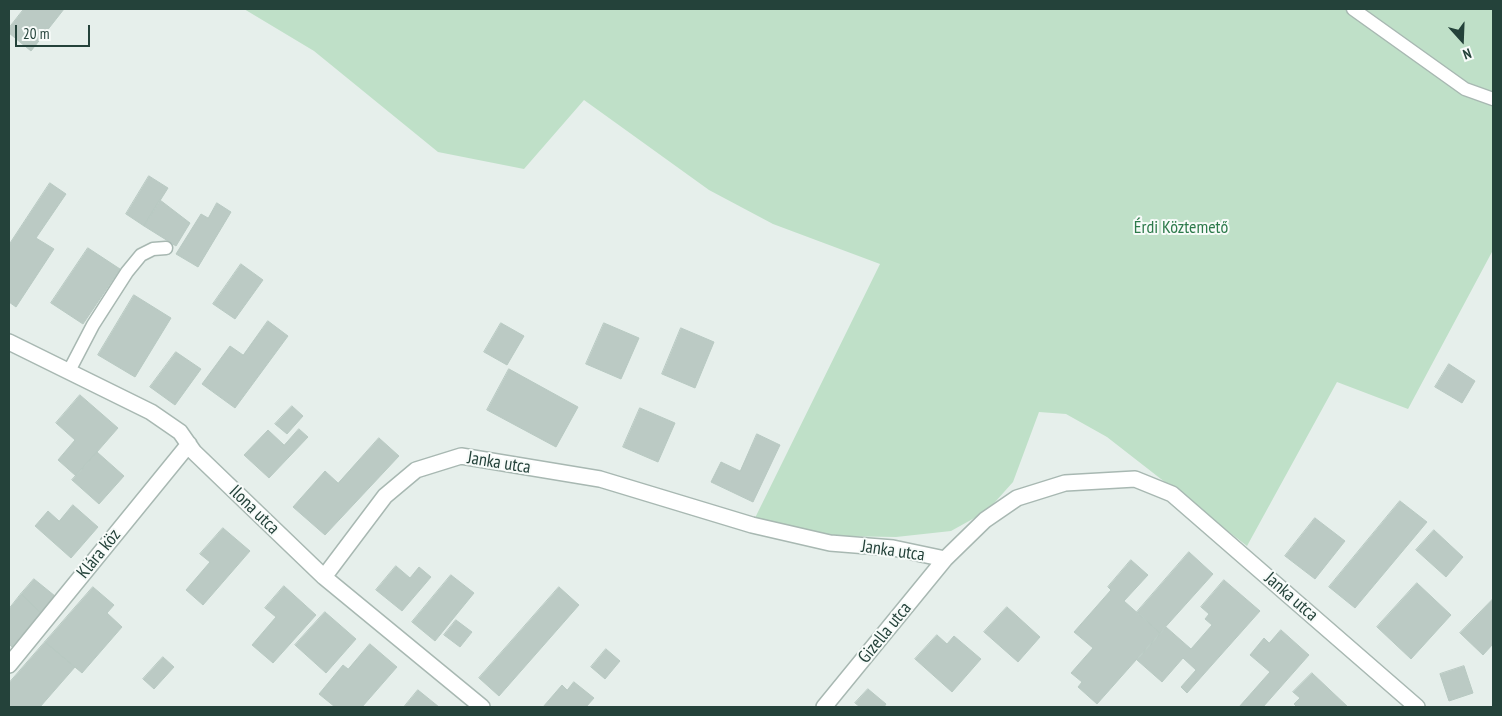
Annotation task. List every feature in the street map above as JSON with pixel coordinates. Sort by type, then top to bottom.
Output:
[{"type":"street","name":"Ilona utca","points":[[9,342],[151,412],[180,432],[194,452],[324,577],[482,707]]},
{"type":"street","name":"Klára köz","points":[[9,665],[189,444]]},
{"type":"street","name":"Janka utca","points":[[324,577],[385,496],[416,470],[461,456],[600,479],[752,525],[830,543],[893,548],[945,559],[985,520],[1017,498],[1064,483],[1135,479],[1172,494],[1417,707]]},
{"type":"street","name":"Gizella utca","points":[[824,707],[945,559]]},
{"type":"lane","points":[[1353,9],[1465,89],[1493,99]]},
{"type":"lane","points":[[69,371],[93,325],[126,272],[142,255],[153,249],[166,248]]},
{"type":"green space","name":"Érdi Köztemető","points":[[244,9],[1493,9],[1493,250],[1408,409],[1337,382],[1247,546],[1107,437],[1066,414],[1039,412],[1013,482],[987,511],[951,531],[896,537],[831,536],[755,518],[880,264],[773,224],[709,190],[584,100],[524,169],[438,152],[314,51]]},
{"type":"building","points":[[24,9],[64,9],[31,51],[9,33],[9,28]]},
{"type":"building","points":[[149,176],[168,188],[144,226],[126,214]]},
{"type":"building","points":[[50,183],[66,194],[36,238],[54,249],[16,307],[9,302],[9,245]]},
{"type":"building","points":[[160,200],[190,223],[176,246],[144,226]]},
{"type":"building","points":[[217,203],[231,212],[198,267],[176,254],[201,214],[208,218]]},
{"type":"building","points":[[88,248],[120,269],[83,324],[51,303]]},
{"type":"building","points":[[241,264],[263,280],[235,319],[213,304]]},
{"type":"building","points":[[134,295],[171,318],[135,377],[98,355]]},
{"type":"building","points":[[268,321],[288,336],[235,408],[202,384],[230,346],[243,355]]},
{"type":"building","points":[[501,323],[524,336],[507,365],[484,352]]},
{"type":"building","points":[[604,323],[639,338],[621,379],[586,364]]},
{"type":"building","points":[[681,328],[714,342],[695,388],[662,374]]},
{"type":"building","points":[[176,352],[201,369],[175,405],[150,387]]},
{"type":"building","points":[[1449,364],[1475,381],[1462,403],[1435,387]]},
{"type":"building","points":[[509,369],[578,407],[556,447],[487,410]]},
{"type":"building","points":[[80,395],[118,428],[76,476],[58,460],[75,440],[56,423]]},
{"type":"building","points":[[292,406],[303,416],[287,434],[275,424]]},
{"type":"building","points":[[640,408],[675,423],[658,462],[623,447]]},
{"type":"building","points":[[299,429],[308,437],[269,478],[244,455],[268,430],[284,445]]},
{"type":"building","points":[[757,434],[780,445],[753,502],[711,482],[721,462],[740,471]]},
{"type":"building","points":[[379,438],[399,456],[325,535],[293,507],[325,471],[338,483]]},
{"type":"building","points":[[97,452],[124,476],[99,504],[72,480]]},
{"type":"building","points":[[1400,501],[1427,522],[1355,608],[1329,587]]},
{"type":"building","points":[[73,505],[98,527],[71,558],[35,526],[48,511],[59,521]]},
{"type":"building","points":[[1315,518],[1345,541],[1315,579],[1285,556]]},
{"type":"building","points":[[223,528],[250,551],[203,605],[186,590],[210,562],[200,554]]},
{"type":"building","points":[[1434,530],[1463,557],[1446,577],[1416,550]]},
{"type":"building","points":[[1189,552],[1213,574],[1160,633],[1137,612]]},
{"type":"building","points":[[1131,560],[1148,575],[1124,601],[1160,633],[1097,704],[1078,687],[1082,682],[1071,673],[1093,648],[1074,632],[1111,590],[1108,587]]},
{"type":"building","points":[[396,566],[410,578],[419,567],[431,577],[402,611],[376,590]]},
{"type":"building","points":[[451,575],[474,593],[435,641],[412,622]]},
{"type":"building","points":[[34,579],[55,596],[41,613],[21,594]]},
{"type":"building","points":[[1224,580],[1260,611],[1187,693],[1181,687],[1196,670],[1183,658],[1162,682],[1137,660],[1166,627],[1191,649],[1212,625],[1205,619],[1209,614],[1201,607]]},
{"type":"building","points":[[1417,583],[1451,615],[1411,659],[1377,627]]},
{"type":"building","points":[[284,586],[316,615],[273,663],[252,645],[276,617],[265,608]]},
{"type":"building","points":[[93,587],[114,605],[107,613],[122,627],[82,673],[45,642]]},
{"type":"building","points":[[559,587],[579,605],[499,696],[479,678]]},
{"type":"building","points":[[21,594],[41,613],[12,647],[9,644],[9,609]]},
{"type":"building","points":[[1493,599],[1493,644],[1483,655],[1460,633]]},
{"type":"building","points":[[1007,607],[1040,637],[1018,662],[984,632]]},
{"type":"building","points":[[325,612],[356,639],[326,673],[295,645]]},
{"type":"building","points":[[456,620],[472,632],[460,647],[444,635]]},
{"type":"building","points":[[1281,630],[1309,655],[1263,707],[1239,707],[1270,672],[1250,655],[1264,638],[1269,643]]},
{"type":"building","points":[[937,635],[947,644],[954,636],[981,659],[952,692],[915,659]]},
{"type":"building","points":[[45,642],[75,667],[40,707],[9,707],[9,683]]},
{"type":"building","points":[[370,644],[397,667],[362,707],[335,707],[319,694],[343,665],[348,669]]},
{"type":"building","points":[[606,649],[620,661],[605,679],[591,667]]},
{"type":"building","points":[[163,657],[174,667],[154,689],[143,679]]},
{"type":"building","points":[[1464,666],[1473,693],[1449,701],[1440,674]]},
{"type":"building","points":[[1312,673],[1348,707],[1297,707],[1294,704],[1300,698],[1293,692]]},
{"type":"building","points":[[574,682],[594,698],[586,707],[543,707],[562,685],[567,690]]},
{"type":"building","points":[[868,689],[886,704],[884,707],[860,707],[855,703]]},
{"type":"building","points":[[418,690],[439,707],[404,707]]}]
